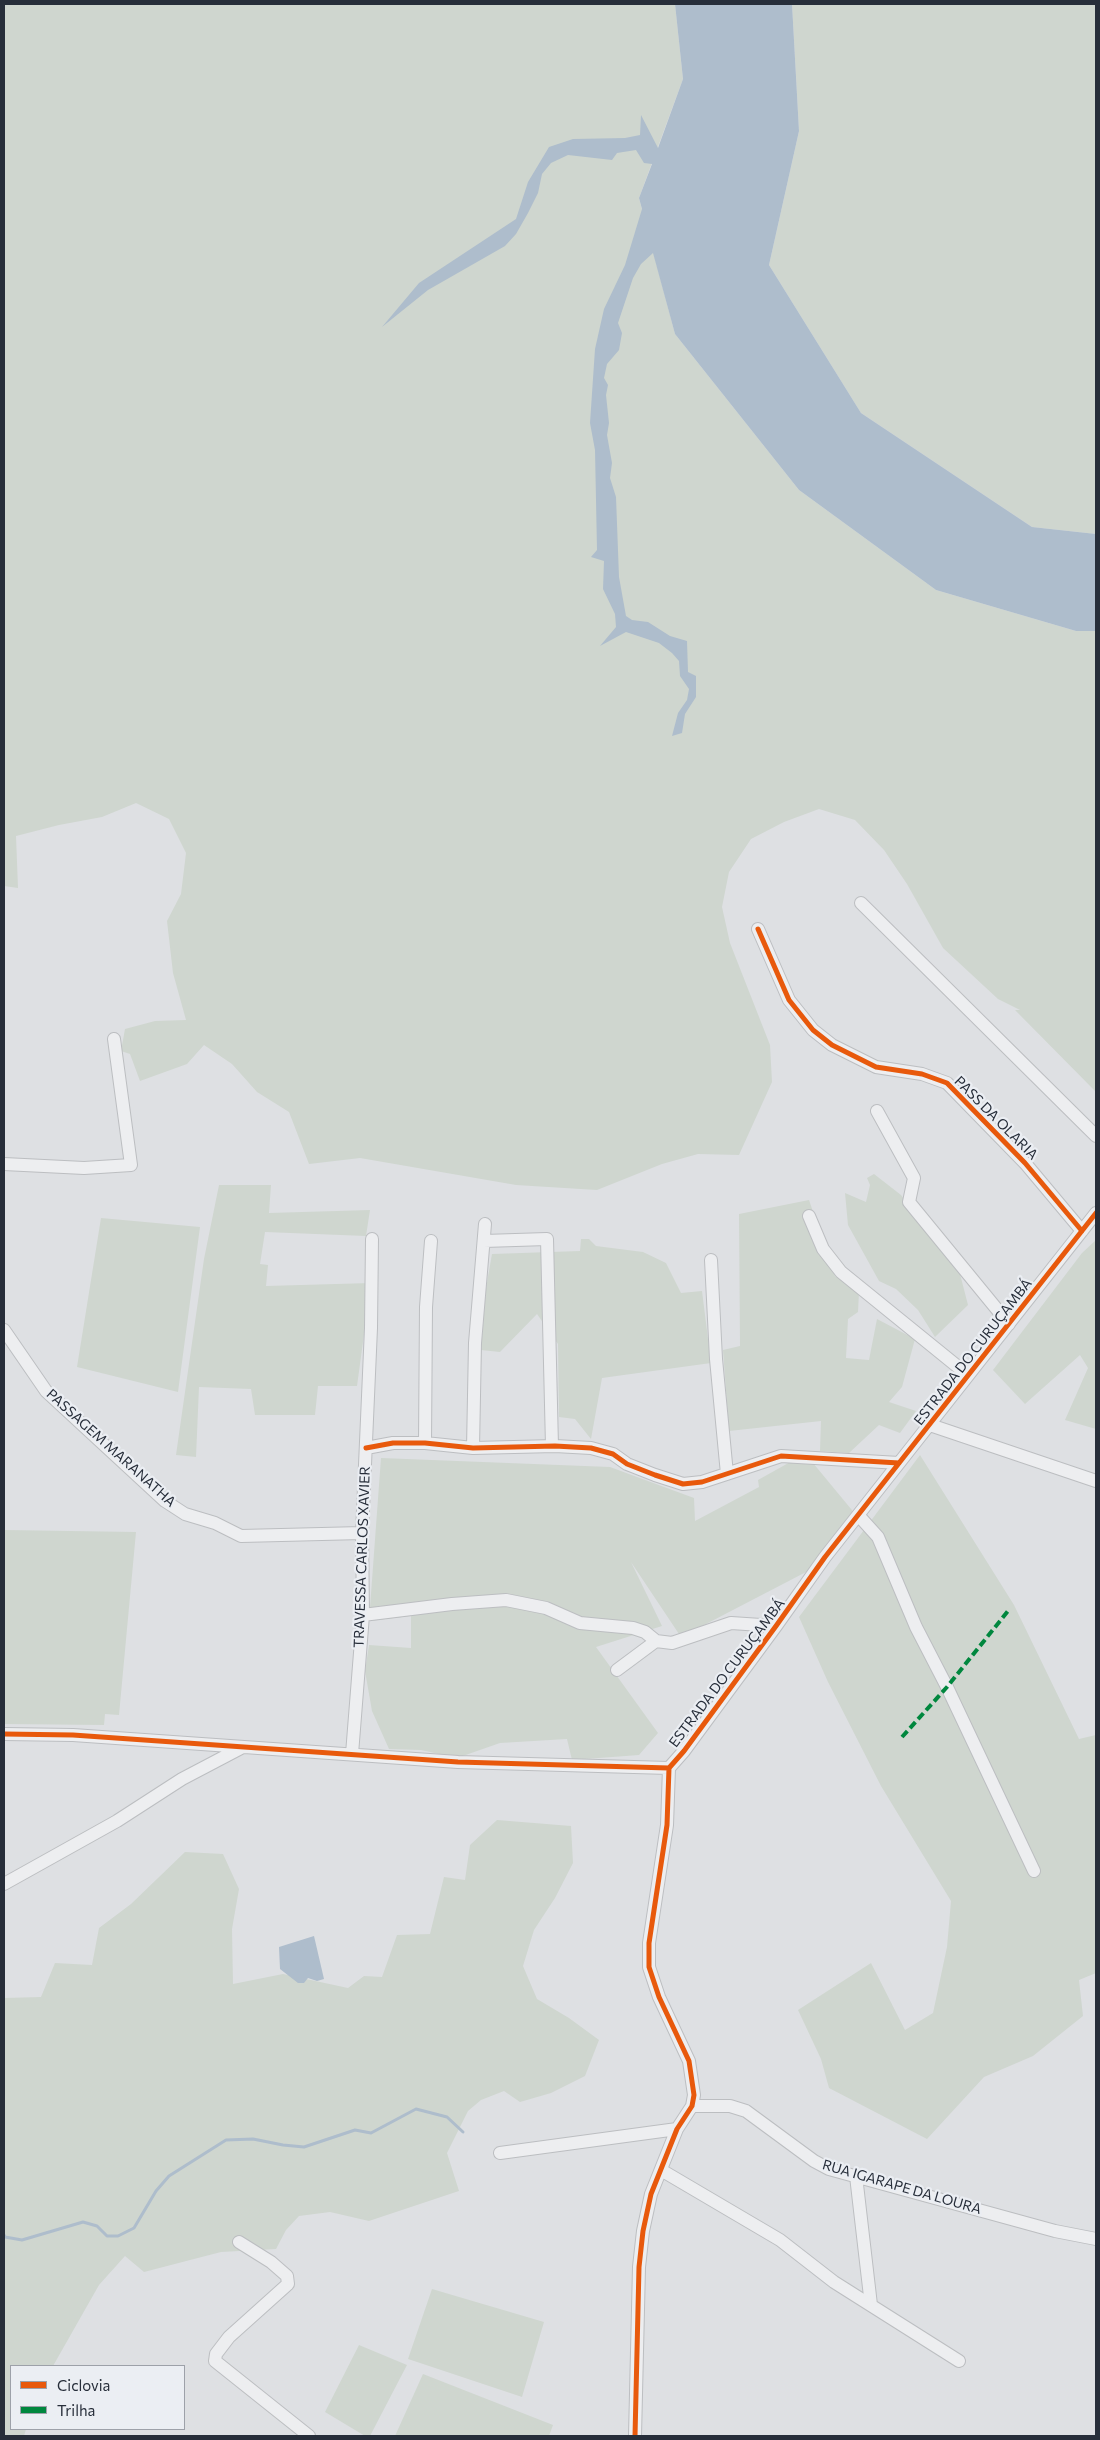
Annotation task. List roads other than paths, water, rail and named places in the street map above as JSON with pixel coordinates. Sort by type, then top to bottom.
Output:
[{"type":"street","points":[[861,903],[1096,1136]]},
{"type":"street","name":"PASS DA OLARIA","points":[[758,929],[788,1000],[813,1030],[832,1045],[876,1066],[922,1074],[947,1083],[1025,1163],[1082,1231]]},
{"type":"street","points":[[4,1164],[84,1168],[131,1165],[114,1038]]},
{"type":"street","points":[[877,1111],[914,1178],[909,1202],[1008,1324]]},
{"type":"street","name":"ESTRADA DO CURUÇAMBÁ","points":[[635,2436],[643,2230],[651,2194],[660,2170],[669,2154],[677,2129],[692,2106],[694,2084],[689,2061],[659,1997],[649,1967],[649,1943],[668,1825],[669,1768],[684,1751],[825,1557],[1096,1213]]},
{"type":"street","points":[[809,1216],[823,1249],[841,1272],[968,1375]]},
{"type":"street","points":[[473,1448],[475,1343],[485,1224]]},
{"type":"street","name":"TRAVESSA CARLOS XAVIER","points":[[352,1754],[363,1615],[362,1534],[372,1239]]},
{"type":"street","points":[[484,1241],[547,1240],[552,1446]]},
{"type":"street","points":[[426,1443],[426,1307],[432,1241]]},
{"type":"street","points":[[711,1260],[716,1359],[727,1474]]},
{"type":"street","name":"PASSAGEM MARANATHA","points":[[4,1330],[46,1391],[165,1501],[185,1514],[215,1523],[241,1536],[362,1534]]},
{"type":"street","points":[[930,1425],[1096,1481]]},
{"type":"street","points":[[366,1448],[393,1443],[426,1443],[473,1448],[552,1446],[591,1448],[613,1454],[627,1464],[683,1484],[702,1482],[781,1456],[899,1463]]},
{"type":"street","points":[[859,1516],[878,1537],[916,1626],[947,1687],[1034,1872]]},
{"type":"street","points":[[363,1615],[452,1604],[506,1600],[546,1608],[580,1622],[633,1628],[645,1632],[656,1642],[672,1643],[684,1641],[731,1623],[776,1626]]},
{"type":"street","points":[[617,1670],[656,1642]]},
{"type":"street","points":[[4,1734],[73,1735],[458,1762],[669,1768]]},
{"type":"street","points":[[4,1884],[117,1821],[182,1779],[241,1748]]},
{"type":"street","name":"RUA IGARAPE DA LOURA","points":[[692,2106],[730,2106],[746,2110],[814,2161],[829,2169],[1055,2231],[1096,2239]]},
{"type":"street","points":[[500,2153],[677,2129]]},
{"type":"street","points":[[660,2170],[780,2240],[834,2282],[959,2361]]},
{"type":"street","points":[[856,2176],[871,2306]]},
{"type":"street","points":[[239,2242],[271,2262],[287,2276],[288,2284],[229,2337],[216,2354],[215,2361],[309,2436]]},
{"type":"water","points":[[675,4],[792,4],[799,131],[769,265],[861,413],[1032,527],[1096,534],[1096,631],[1076,631],[936,590],[799,490],[675,334],[653,253],[641,264],[633,278],[618,323],[622,333],[619,350],[607,364],[604,378],[608,385],[606,395],[609,423],[607,435],[612,463],[610,478],[616,497],[619,577],[626,616],[632,620],[648,622],[670,636],[687,641],[688,672],[696,676],[696,697],[685,714],[682,733],[672,736],[678,713],[687,700],[689,689],[680,676],[679,661],[659,643],[626,632],[600,646],[616,627],[615,614],[603,589],[604,561],[591,557],[597,550],[595,450],[590,423],[595,349],[604,309],[625,265],[642,209],[639,198],[652,164],[644,163],[636,150],[617,153],[612,160],[568,155],[551,163],[542,174],[538,193],[528,213],[516,234],[505,246],[428,290],[382,327],[419,283],[516,219],[528,182],[549,147],[573,139],[625,138],[640,135],[641,115],[658,148],[683,79]]},
{"type":"water","points":[[314,1936],[324,1979],[317,1981],[308,1978],[304,1983],[298,1983],[280,1969],[279,1947]]},
{"type":"waterway","points":[[4,2235],[5,2237],[22,2240],[83,2222],[97,2226],[107,2236],[118,2236],[134,2228],[156,2191],[169,2176],[226,2140],[253,2139],[304,2147],[355,2130],[371,2133],[416,2109],[447,2117],[463,2132]]}]
